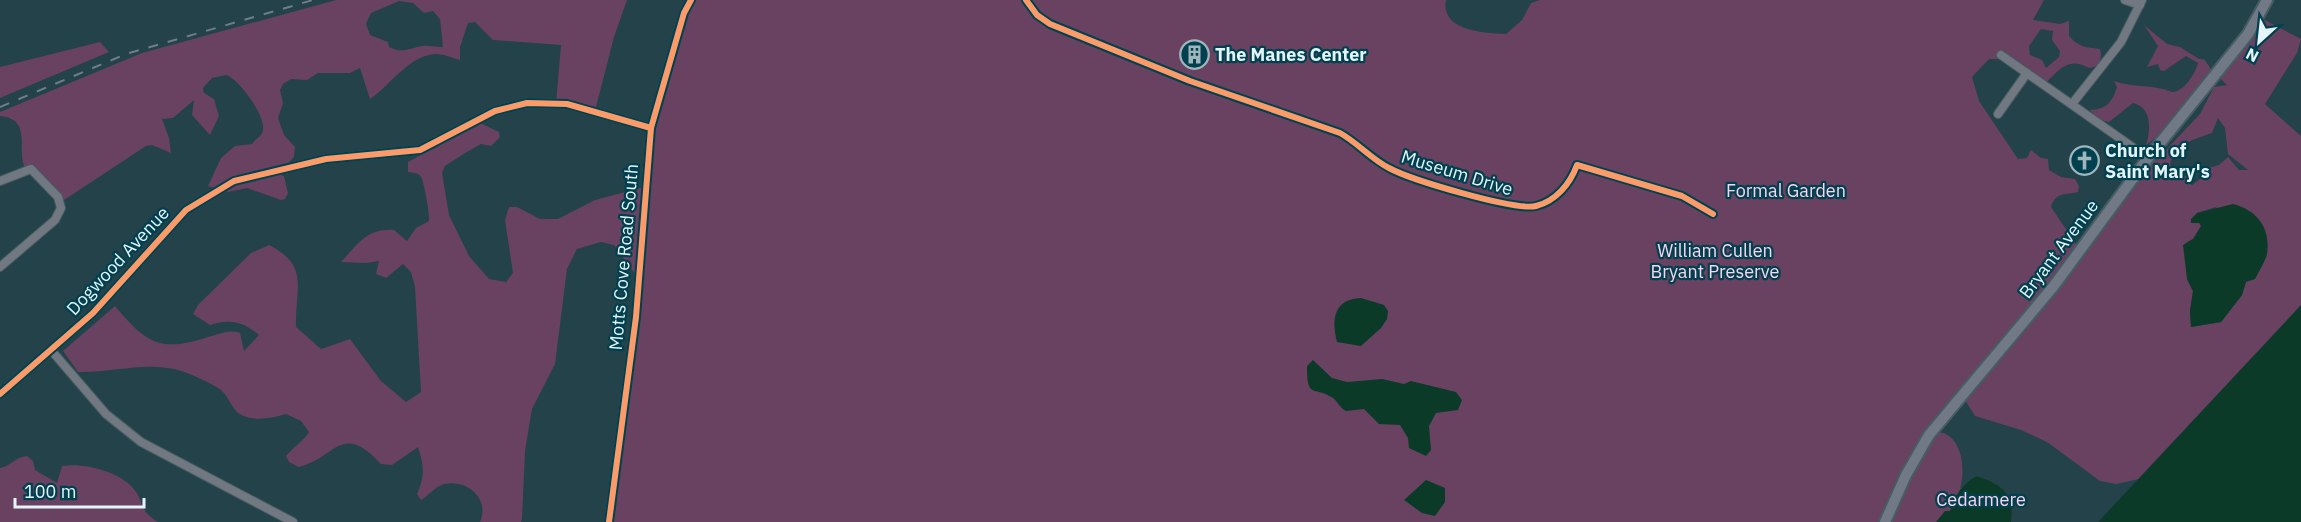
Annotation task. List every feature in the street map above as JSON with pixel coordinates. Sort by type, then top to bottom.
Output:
[{"type":"main road","name":"Bryant Avenue","points":[[1885,522],[1906,475],[1929,435],[2039,304],[2148,158],[2248,34],[2267,0]]},
{"type":"street","name":"Motts Cove Road South","points":[[609,522],[636,317],[651,128],[684,13],[691,0]]},
{"type":"street","name":"Museum Drive","points":[[1026,0],[1037,15],[1050,24],[1163,71],[1340,133],[1355,141],[1378,161],[1400,173],[1525,208],[1547,202],[1562,191],[1572,178],[1577,165],[1682,196],[1713,214]]},
{"type":"street","points":[[2072,104],[2121,42],[2141,2],[2125,0]]},
{"type":"street","points":[[2001,55],[2148,158]]},
{"type":"street","points":[[1998,114],[2027,73]]},
{"type":"street","name":"Dogwood Avenue","points":[[0,394],[110,297],[186,210],[234,181],[326,159],[420,150],[495,111],[527,103],[567,104],[651,128]]},
{"type":"street","points":[[0,181],[31,169],[61,202],[60,214],[55,220],[0,267]]},
{"type":"street","points":[[51,350],[106,414],[141,442],[293,522]]},
{"type":"green space","points":[[336,0],[627,0],[614,37],[595,111],[556,103],[561,45],[493,40],[475,22],[468,23],[460,47],[460,60],[436,54],[417,59],[370,99],[360,68],[350,73],[318,73],[307,80],[291,79],[283,84],[280,90],[283,103],[278,118],[284,135],[295,147],[294,157],[288,163],[263,169],[284,176],[288,193],[285,199],[281,200],[247,188],[228,192],[208,186],[221,158],[235,146],[252,144],[263,131],[263,123],[256,107],[238,83],[226,75],[212,78],[203,88],[204,93],[214,99],[219,116],[210,135],[192,115],[194,100],[173,118],[162,119],[169,138],[171,153],[152,145],[146,146],[61,202],[26,169],[22,154],[22,137],[17,123],[10,118],[0,116],[0,112],[142,53]],"holes":[[[399,1],[413,3],[424,13],[433,11],[440,19],[443,47],[425,46],[398,50],[389,47],[388,42],[370,35],[366,24],[371,13]]]},
{"type":"green space","name":"William Cullen Bryant Preserve","points":[[687,0],[1446,0],[1446,10],[1457,24],[1476,31],[1506,34],[1522,20],[1531,3],[1540,0],[2044,0],[2033,20],[2060,24],[2069,21],[2069,36],[2073,40],[2083,46],[2100,49],[2101,56],[2098,64],[2089,68],[2080,64],[2067,65],[2040,87],[2038,82],[2007,59],[1989,59],[1972,77],[1979,101],[2018,159],[2027,158],[2031,150],[2041,158],[2048,159],[2049,170],[2061,177],[2075,179],[2079,186],[2078,192],[2058,196],[2051,207],[2078,247],[2149,159],[2163,153],[2200,114],[2214,87],[2227,85],[2217,75],[2259,17],[2301,39],[2297,53],[2265,104],[2301,136],[2301,448],[2098,522],[2139,479],[2116,484],[2100,481],[2047,442],[2021,430],[1975,416],[1962,395],[1938,432],[1946,434],[1957,446],[1962,463],[1960,489],[1977,476],[1994,483],[2005,492],[2011,504],[2011,522],[609,522],[638,278],[614,245],[601,242],[577,249],[567,269],[555,364],[532,409],[525,451],[521,522],[480,522],[482,506],[479,499],[475,492],[461,485],[453,483],[441,485],[421,500],[417,494],[423,471],[418,447],[392,465],[381,464],[368,451],[357,445],[347,444],[339,446],[312,463],[299,467],[289,462],[286,456],[309,432],[301,421],[286,414],[262,419],[249,418],[235,410],[221,390],[178,370],[149,367],[78,372],[63,351],[115,306],[136,329],[155,341],[178,344],[224,332],[236,332],[240,333],[244,351],[259,335],[253,330],[230,322],[210,325],[193,314],[198,305],[251,253],[269,245],[290,261],[298,279],[296,327],[321,349],[350,339],[381,381],[406,402],[421,392],[415,287],[411,272],[403,264],[386,278],[376,274],[379,261],[341,262],[358,243],[370,234],[394,230],[407,241],[416,228],[429,221],[421,177],[408,172],[408,162],[480,123],[499,132],[500,137],[491,146],[481,144],[445,166],[442,173],[449,215],[469,256],[489,279],[506,282],[513,273],[505,220],[509,207],[517,207],[540,219],[558,219],[595,200],[644,187],[647,158]],"holes":[[[2041,29],[2053,31],[2052,40],[2060,51],[2059,57],[2046,68],[2042,60],[2030,55],[2029,46]],[[2218,118],[2225,128],[2228,154],[2248,170],[2239,170],[2228,157],[2219,165],[2208,168],[2204,176],[2192,185],[2189,183],[2192,176],[2187,177],[2170,165],[2172,158],[2186,143],[2212,133]],[[2216,207],[2263,263],[2255,279],[2246,281],[2242,295],[2221,322],[2191,327],[2190,311],[2193,291],[2187,279],[2187,242],[2193,239],[2202,226],[2197,213]]]},
{"type":"green space","points":[[2144,25],[2167,44],[2180,47],[2199,59],[2204,59],[2213,72],[2162,133],[2146,145],[2149,133],[2147,114],[2139,105],[2133,103],[2109,122],[2099,120],[2090,110],[2104,107],[2110,101],[2117,87],[2114,81],[2172,92],[2185,86],[2192,77],[2198,63],[2186,56],[2164,71],[2160,70],[2158,64],[2147,67],[2158,46]]},
{"type":"green space","points":[[100,42],[109,52],[0,98],[0,67]]},
{"type":"green space","points":[[27,456],[33,461],[35,470],[57,483],[62,466],[91,467],[113,474],[130,485],[146,511],[158,522],[0,522],[0,468]]},
{"type":"shaded area","points":[[2233,204],[2249,211],[2261,222],[2267,236],[2266,257],[2255,279],[2246,282],[2242,295],[2221,322],[2191,327],[2190,311],[2193,291],[2187,279],[2183,245],[2193,239],[2201,226],[2199,223],[2191,223],[2191,219],[2197,213]]},
{"type":"shaded area","points":[[1361,298],[1384,305],[1388,311],[1387,319],[1381,328],[1361,346],[1337,342],[1334,326],[1340,306],[1352,299]]},
{"type":"shaded area","points":[[2301,305],[2301,522],[2098,522]]},
{"type":"shaded area","points":[[1313,360],[1332,378],[1347,382],[1382,379],[1404,384],[1411,381],[1456,392],[1462,400],[1458,410],[1436,413],[1429,426],[1431,450],[1426,456],[1409,448],[1408,438],[1400,425],[1379,424],[1364,409],[1346,411],[1333,398],[1310,388],[1307,366]]},
{"type":"shaded area","name":"Cedarmere","points":[[1977,476],[1994,483],[2005,492],[2011,504],[2011,522],[1936,522],[1945,511],[1950,511],[1963,486]]},
{"type":"shaded area","points":[[1426,480],[1445,488],[1445,502],[1435,516],[1422,513],[1404,500]]},
{"type":"railway","points":[[0,107],[126,54],[313,0]]},
{"type":"cycle path","points":[[609,522],[636,317],[651,128],[684,13],[691,0]]},
{"type":"cycle path","points":[[1026,0],[1037,15],[1050,24],[1190,81],[1340,133],[1389,168],[1440,187],[1507,204],[1536,206],[1556,196],[1570,179],[1577,165],[1682,196],[1713,214]]},
{"type":"cycle path","points":[[0,394],[93,313],[186,210],[234,181],[326,159],[420,150],[495,111],[527,103],[567,104],[651,128]]},
{"type":"place","name":"The Manes Center","points":[[1194,55]]},
{"type":"place","name":"Church of Saint Mary's","points":[[2084,161]]},
{"type":"park label","name":"Formal Garden","points":[[1786,191]]}]
